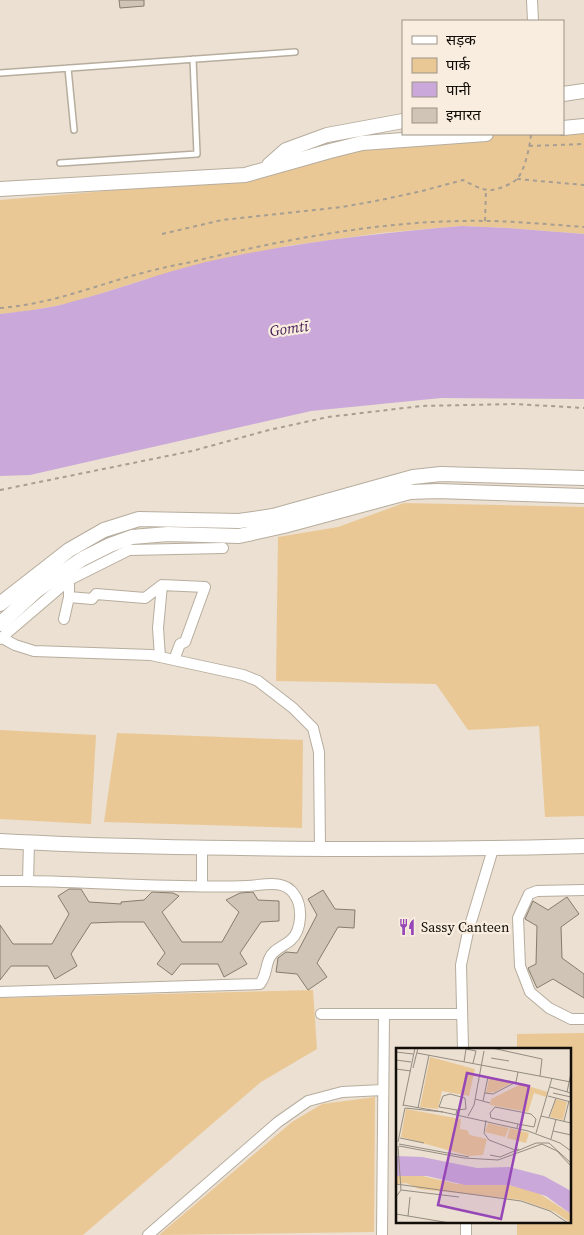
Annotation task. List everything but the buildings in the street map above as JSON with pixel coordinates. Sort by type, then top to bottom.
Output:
[{"type":"street","points":[[532,0],[533,20]]},
{"type":"street","points":[[564,94],[584,91]]},
{"type":"street","points":[[266,168],[286,150],[327,135],[402,121]]},
{"type":"street","points":[[564,128],[584,126]]},
{"type":"street","points":[[327,135],[330,151]]},
{"type":"street","points":[[0,190],[245,175],[362,144],[474,135]]},
{"type":"street","points":[[0,604],[69,550],[104,530],[139,519],[239,521],[273,516],[413,477],[432,475],[477,474],[584,478]]},
{"type":"street","points":[[0,624],[36,591],[82,559],[110,544],[132,537],[168,534],[239,536],[284,526],[410,492],[584,496]]},
{"type":"street","points":[[223,548],[129,550],[69,580],[1,639],[34,651],[151,655],[243,675],[258,681],[293,708],[313,728],[319,752],[320,849]]},
{"type":"street","points":[[64,619],[69,597],[69,580]]},
{"type":"street","points":[[69,597],[92,599],[96,594],[145,598],[162,585],[205,588],[185,642],[180,644],[174,660]]},
{"type":"street","points":[[160,657],[158,628],[162,585]]},
{"type":"street","points":[[0,841],[202,848],[493,849],[584,846]]},
{"type":"street","points":[[28,881],[30,843]]},
{"type":"street","points":[[202,848],[202,886]]},
{"type":"street","points":[[463,1048],[461,965],[468,932],[493,849]]},
{"type":"street","points":[[0,881],[202,886],[280,884],[290,889],[296,896],[300,912],[299,924],[293,938],[275,949],[268,960],[266,976],[260,984],[0,992]]},
{"type":"street","points":[[584,890],[537,891],[528,894],[518,918],[520,966],[530,992],[549,1008],[571,1019],[584,1019]]},
{"type":"street","points":[[321,1014],[462,1014]]},
{"type":"street","points":[[382,1235],[384,1014]]},
{"type":"street","points":[[148,1235],[278,1122],[308,1101],[342,1092],[383,1090]]},
{"type":"street","points":[[466,1222],[466,1235]]},
{"type":"lane","points":[[0,73],[295,52]]},
{"type":"lane","points":[[60,163],[197,154],[193,59]]},
{"type":"lane","points":[[68,68],[74,130]]},
{"type":"path","points":[[162,234],[222,220],[381,200],[463,180],[486,190],[491,190],[508,185],[517,179],[524,164],[530,135]]},
{"type":"path","points":[[529,146],[584,144]]},
{"type":"path","points":[[517,179],[584,185]]},
{"type":"path","points":[[486,190],[486,221]]},
{"type":"path","points":[[0,308],[52,301],[146,272],[222,254],[316,237],[425,222],[486,221],[584,227]]},
{"type":"path","points":[[0,490],[192,451],[269,430],[328,417],[430,406],[515,404],[584,408]]},
{"type":"green space","points":[[584,129],[584,234],[462,226],[381,233],[287,246],[153,277],[71,303],[0,314],[0,200],[256,178],[277,173],[307,162],[356,150],[436,137],[564,134]]},
{"type":"green space","points":[[404,503],[584,507],[584,816],[545,817],[539,726],[468,730],[436,684],[276,681],[278,537],[338,527]]},
{"type":"green space","points":[[0,730],[96,735],[91,824],[0,819]]},
{"type":"green space","points":[[117,733],[303,740],[302,828],[104,822]]},
{"type":"green space","points":[[313,990],[317,1049],[261,1082],[83,1235],[0,1235],[0,998]]},
{"type":"green space","points":[[584,1033],[584,1235],[517,1235],[517,1222],[572,1222],[572,1048],[517,1048],[517,1034]]},
{"type":"green space","points":[[375,1097],[374,1232],[159,1235],[292,1122],[322,1104]]},
{"type":"water","name":"Gomtī","points":[[462,226],[584,234],[584,399],[441,398],[311,411],[30,475],[0,476],[0,314],[36,310],[62,304],[189,266],[238,255],[334,240]]},
{"type":"place","name":"Sassy Canteen","points":[[407,927]]}]
